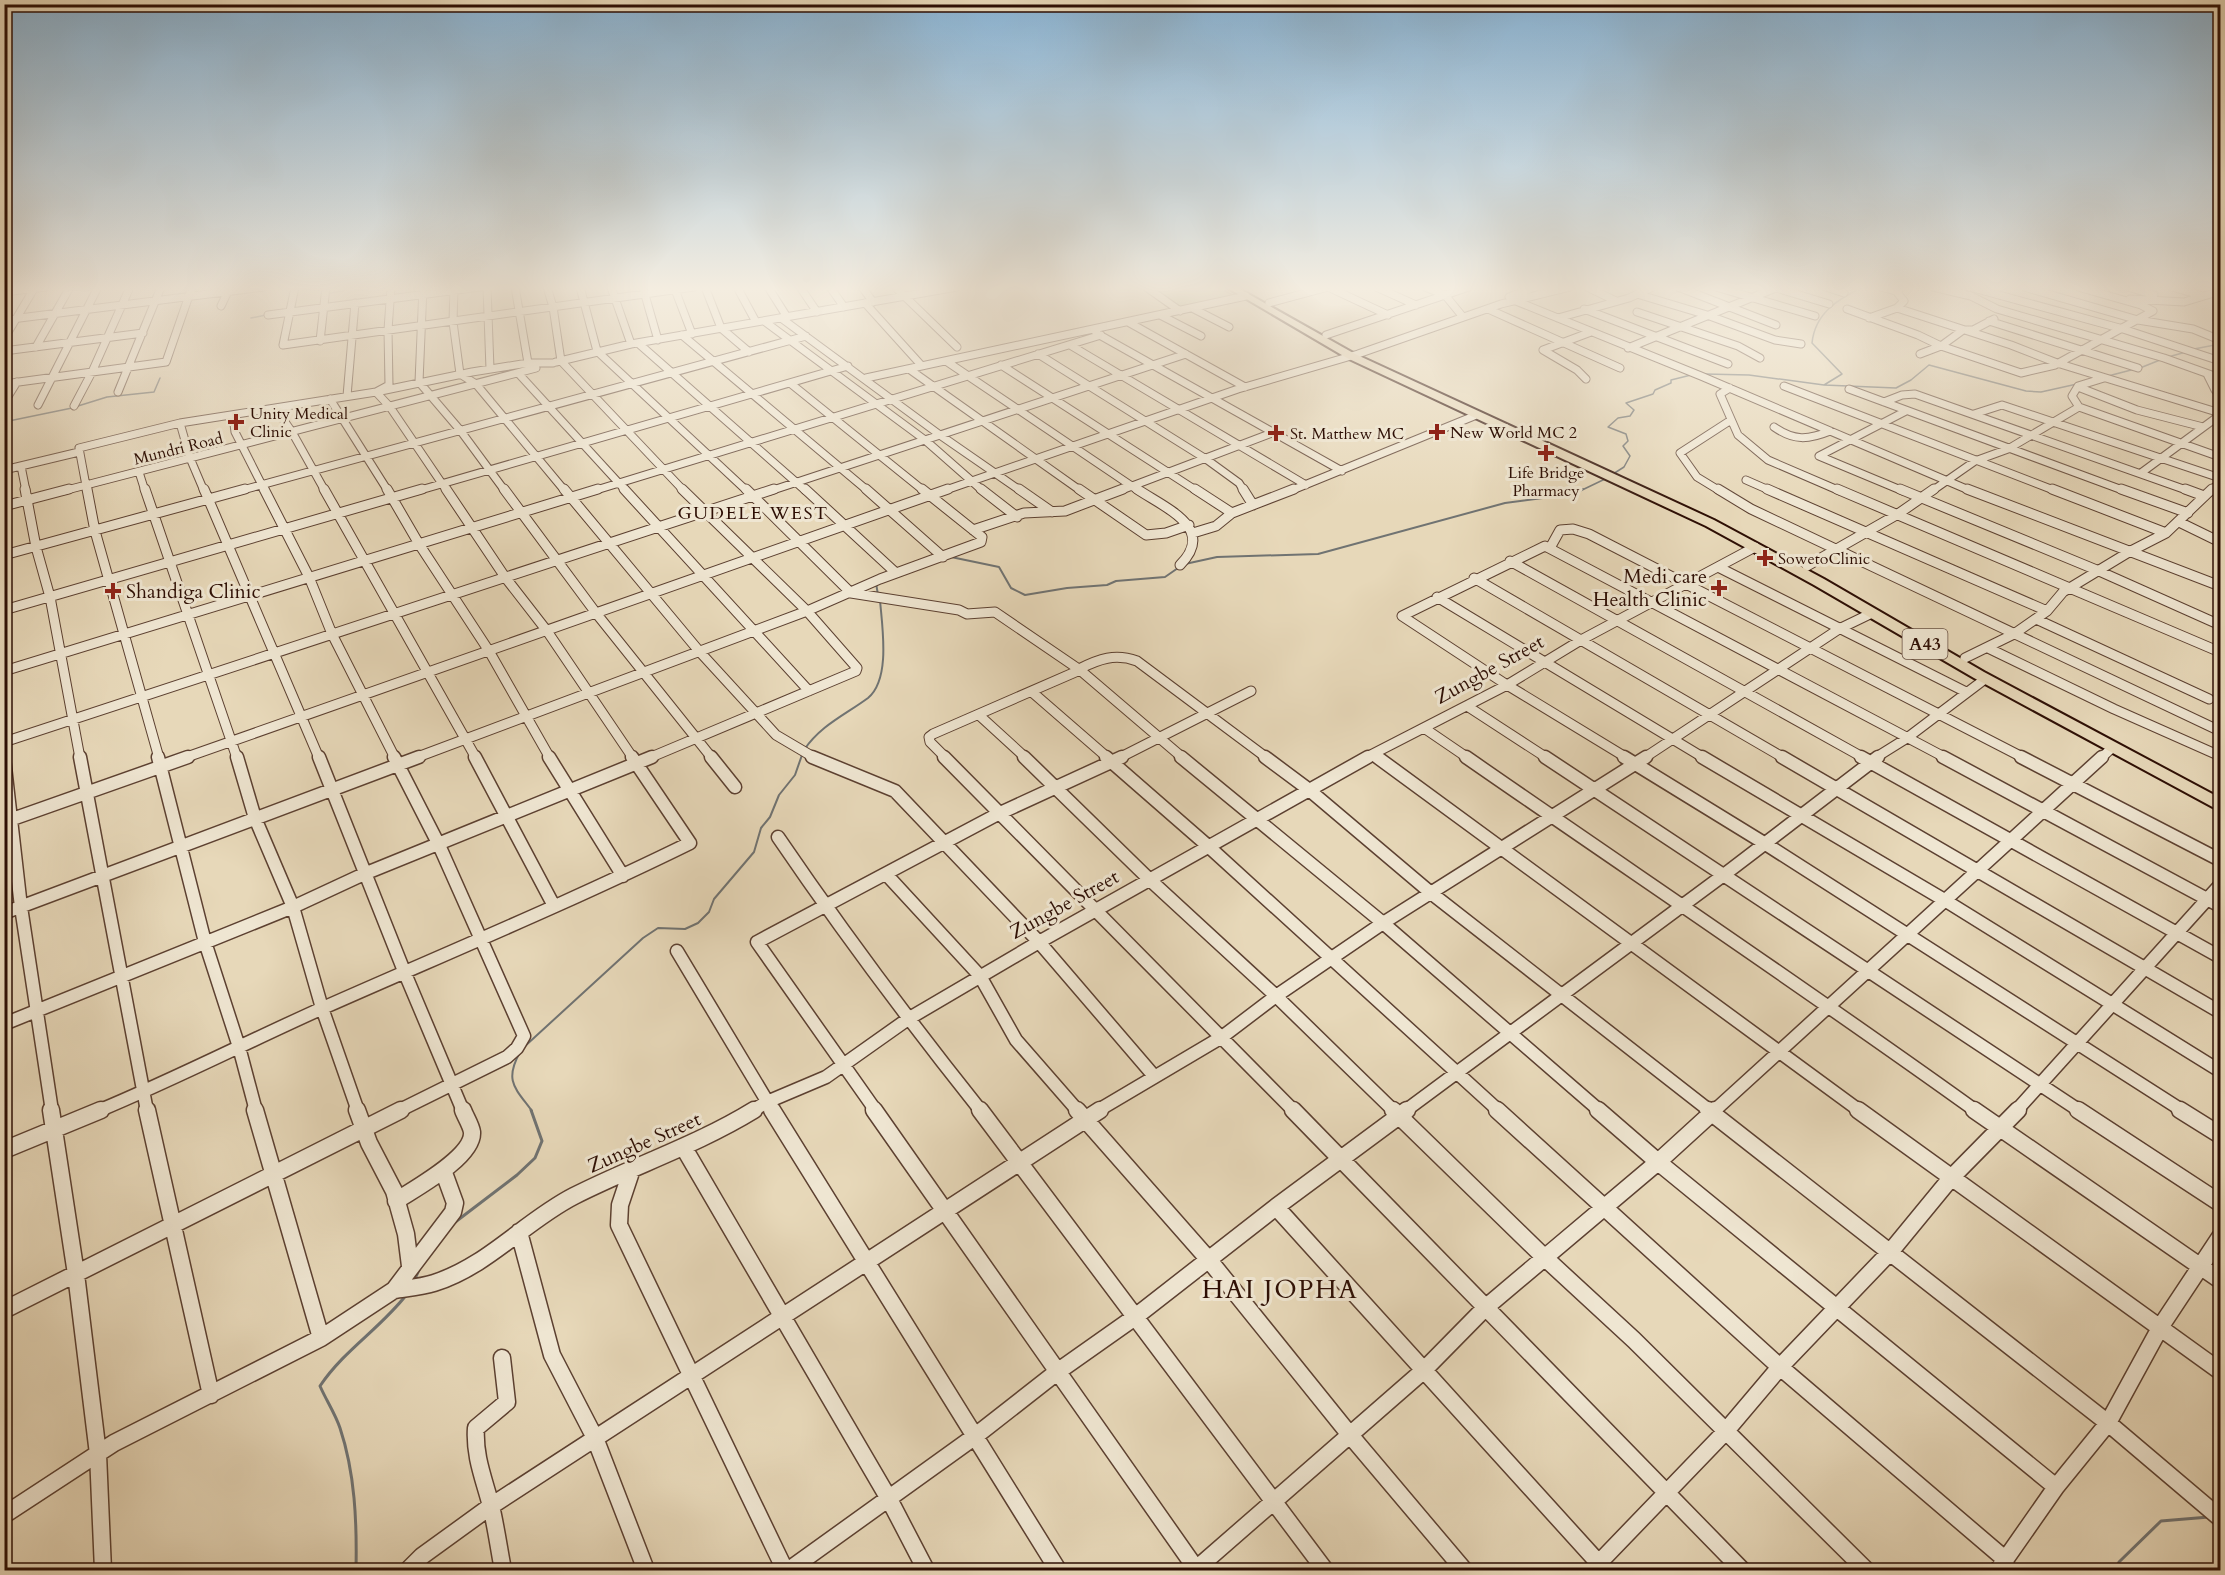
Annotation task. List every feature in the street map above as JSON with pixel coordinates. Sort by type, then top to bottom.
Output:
[{"type":"highway","name":"A43","points":[[1366,360],[1474,416],[1606,471]]},
{"type":"highway","name":"A43","points":[[1367,360],[1631,483],[1755,547],[1985,679],[2220,805]]},
{"type":"highway","name":"A43","points":[[1631,483],[1715,518],[1807,567],[1965,658],[2220,795]]},
{"type":"street","points":[[38,405],[61,360]]},
{"type":"street","points":[[74,406],[97,360]]},
{"type":"street","points":[[118,392],[132,360]]},
{"type":"street","points":[[4,384],[167,360]]},
{"type":"street","points":[[347,396],[351,360]]},
{"type":"street","points":[[376,392],[389,385],[389,360]]},
{"type":"street","points":[[421,360],[419,382],[460,430],[596,613],[735,787]]},
{"type":"street","points":[[458,360],[460,374]]},
{"type":"street","points":[[490,360],[490,369]]},
{"type":"street","name":"Mundri Road","points":[[4,506],[562,360]]},
{"type":"street","points":[[607,360],[753,496],[851,593],[959,610],[967,614],[995,612],[1080,670],[1158,738],[1383,923],[1658,1161],[2056,1487]]},
{"type":"street","points":[[656,360],[752,441],[896,573]]},
{"type":"street","points":[[4,555],[718,360]]},
{"type":"street","points":[[816,360],[925,440],[971,481],[1017,517]]},
{"type":"street","points":[[840,360],[940,435],[1052,512]]},
{"type":"street","points":[[917,360],[921,365]]},
{"type":"street","points":[[4,671],[1016,360]]},
{"type":"street","points":[[1048,360],[1206,459],[1239,483],[1253,505]]},
{"type":"street","points":[[1096,360],[1306,485]]},
{"type":"street","points":[[1146,360],[1342,471]]},
{"type":"street","points":[[4,742],[1167,360]]},
{"type":"street","points":[[1198,360],[1245,387]]},
{"type":"street","points":[[8,820],[1178,408],[1336,360]]},
{"type":"street","points":[[1556,360],[1578,371],[1586,379]]},
{"type":"street","points":[[1602,360],[1620,369]]},
{"type":"street","points":[[1660,360],[1730,388],[1946,481],[2220,586]]},
{"type":"street","points":[[1719,360],[1728,364]]},
{"type":"street","points":[[1984,360],[2021,373],[2061,360]]},
{"type":"street","points":[[2051,360],[2220,414]]},
{"type":"street","points":[[2114,360],[2138,368]]},
{"type":"street","points":[[2171,360],[2220,378]]},
{"type":"street","points":[[866,378],[946,361],[1134,486],[1191,529],[1195,538],[1190,554],[1180,565]]},
{"type":"street","points":[[4,1024],[38,1011],[121,976],[205,942],[293,907],[364,874],[637,764],[857,669],[807,610],[703,511],[592,395],[557,362],[528,363],[490,369],[376,392],[180,423],[79,448],[95,531],[142,696],[205,942],[239,1047],[272,1174],[321,1338]]},
{"type":"street","points":[[713,362],[943,556]]},
{"type":"street","points":[[1001,365],[1109,432],[1232,513]]},
{"type":"street","points":[[4,610],[848,366]]},
{"type":"street","points":[[909,369],[980,421],[1150,536],[1216,526],[1232,513],[1342,471],[1474,416]]},
{"type":"street","points":[[518,373],[809,691]]},
{"type":"street","points":[[460,374],[476,384],[699,651],[755,714],[776,735],[803,753],[895,791],[1039,942],[1154,1076]]},
{"type":"street","points":[[2207,374],[2215,390],[2220,394]]},
{"type":"street","points":[[2104,378],[2078,386],[2072,396],[2079,407],[2220,458]]},
{"type":"street","points":[[4,403],[17,382]]},
{"type":"street","points":[[4,913],[333,790],[981,542],[982,537],[790,383]]},
{"type":"street","points":[[1784,386],[2166,533]]},
{"type":"street","points":[[2078,386],[2137,410],[2203,427]]},
{"type":"street","points":[[1730,388],[1720,394],[1738,435],[1768,460],[2220,652]]},
{"type":"street","points":[[1849,389],[2188,513]]},
{"type":"street","points":[[4,1150],[201,1067],[322,1008],[623,876],[690,843],[547,631],[505,577],[415,442],[390,407],[376,392]]},
{"type":"street","points":[[1884,402],[1912,393],[2204,496]]},
{"type":"street","points":[[330,399],[367,455],[419,544],[489,651],[569,792],[623,876]]},
{"type":"street","points":[[1965,658],[2014,634],[2047,611],[2063,592],[2129,552],[2166,533],[2220,480],[2053,420],[2002,405],[1974,414]]},
{"type":"street","points":[[1807,567],[1898,514],[1975,461],[2008,449],[2053,420],[2079,407]]},
{"type":"street","points":[[276,409],[292,432],[395,613],[508,816],[554,906]]},
{"type":"street","points":[[1906,411],[1819,456],[2099,571],[2220,625]]},
{"type":"street","points":[[2141,473],[2220,414]]},
{"type":"street","points":[[4,1310],[514,1053],[524,1036],[482,937],[439,845],[332,634],[309,578],[236,432],[233,416]]},
{"type":"street","points":[[1731,420],[1680,453],[1697,477],[1751,509],[2220,731]]},
{"type":"street","points":[[180,423],[190,458],[303,717],[364,874],[472,1137],[462,1152],[443,1170],[396,1201]]},
{"type":"street","points":[[1774,427],[1786,435],[1805,441],[1830,431]]},
{"type":"street","points":[[973,530],[1029,512],[1065,511],[1272,433]]},
{"type":"street","points":[[4,470],[79,452]]},
{"type":"street","points":[[21,466],[36,547],[50,597],[143,1092],[211,1395]]},
{"type":"street","points":[[139,472],[168,562],[232,741],[255,818],[293,907],[322,1008],[364,1128],[394,1191],[410,1266]]},
{"type":"street","points":[[1746,480],[2047,611]]},
{"type":"street","points":[[2179,522],[2220,542]]},
{"type":"street","points":[[1550,548],[1560,530],[1574,529],[1593,536],[2220,860]]},
{"type":"street","points":[[2214,902],[1550,548],[1541,546],[1402,616],[1507,686],[1764,843],[2220,1135]]},
{"type":"street","name":"Zungbe Street","points":[[398,1290],[434,1283],[474,1264],[572,1197],[721,1131],[767,1102],[843,1067],[908,1019],[1039,942],[1308,789],[1507,686],[1581,640],[1755,547]]},
{"type":"street","points":[[1510,561],[1615,622],[2220,957]]},
{"type":"street","points":[[1718,567],[1966,692]]},
{"type":"street","points":[[1474,578],[2220,1012]]},
{"type":"street","points":[[1437,597],[1671,739],[1946,901],[2220,1071]]},
{"type":"street","points":[[408,1570],[422,1556],[491,1506],[691,1374],[867,1263],[1086,1118],[1222,1037],[1276,996],[1383,923],[1596,790],[1839,629],[1872,613]]},
{"type":"street","points":[[2036,619],[2209,699]]},
{"type":"street","points":[[1988,648],[2104,705],[2220,756]]},
{"type":"street","points":[[1742,1570],[1222,1037],[998,814],[935,748],[929,737],[980,716],[1093,662],[1124,655],[1137,661],[1308,789],[1431,893],[1891,1251],[2108,1423],[2220,1518]]},
{"type":"street","points":[[631,1172],[620,1205],[619,1225],[787,1570],[974,1437],[1276,1207],[1511,1034],[1630,942],[1725,874],[1869,762],[1907,738],[1985,679]]},
{"type":"street","points":[[1251,691],[1110,763],[998,814],[757,942],[1196,1570],[1423,1371],[1485,1308],[1606,1208],[1778,1051],[1831,1006],[1867,969],[2045,812],[2112,748]]},
{"type":"street","points":[[1032,692],[1110,763],[1208,846],[1780,1367],[2002,1565],[2056,1487],[2108,1423],[2161,1326],[2220,1237]]},
{"type":"street","points":[[1467,706],[1725,874],[2220,1203]]},
{"type":"street","points":[[980,716],[1058,788],[1150,880],[1276,996],[1544,1257],[1634,1340],[1866,1570]]},
{"type":"street","points":[[1424,728],[1680,906],[1831,1006],[2001,1129],[2220,1280]]},
{"type":"street","points":[[1373,754],[1504,847],[1951,1178],[2161,1326],[2220,1371]]},
{"type":"street","points":[[4,758],[8,820],[56,1128],[98,1454],[103,1570]]},
{"type":"street","points":[[778,837],[825,906],[908,1019],[1020,1161],[1134,1317],[1325,1570]]},
{"type":"street","points":[[886,874],[980,976],[1016,1040],[1209,1260],[1350,1435],[1464,1570]]},
{"type":"street","points":[[1276,1207],[1598,1568],[1665,1492],[1725,1432],[1780,1367],[1891,1251],[1951,1178],[2041,1086],[2176,933],[2214,902],[2220,885]]},
{"type":"street","points":[[677,951],[767,1102],[1058,1570]]},
{"type":"street","points":[[684,1148],[889,1499],[926,1570]]},
{"type":"street","points":[[4,1515],[114,1443],[321,1338],[398,1290],[410,1266],[447,1222],[454,1208],[453,1194],[443,1170]]},
{"type":"street","points":[[519,1232],[552,1355],[595,1438],[646,1570]]},
{"type":"street","points":[[502,1358],[507,1402],[476,1428],[474,1437],[491,1506],[503,1570]]},
{"type":"waterway","points":[[1824,385],[1842,374],[1829,360]]},
{"type":"waterway","points":[[2140,368],[2159,360]]},
{"type":"waterway","points":[[1824,385],[1896,388],[1911,380],[1929,365],[2026,391],[2041,392],[2077,384]]},
{"type":"waterway","points":[[2108,376],[2135,369]]},
{"type":"waterway","points":[[1705,374],[1749,375],[1824,385]]},
{"type":"waterway","points":[[1613,474],[1624,467],[1630,456],[1623,446],[1628,441],[1626,434],[1608,427],[1618,418],[1630,416],[1634,410],[1626,403],[1653,394],[1655,390],[1671,383],[1671,380],[1691,375]]},
{"type":"waterway","points":[[78,406],[107,397],[154,392],[160,378]]},
{"type":"waterway","points":[[4,422],[72,408]]},
{"type":"waterway","points":[[1580,491],[1605,479]]},
{"type":"waterway","points":[[1185,564],[1217,557],[1318,554],[1505,503],[1573,494],[1583,489]]},
{"type":"waterway","points":[[951,557],[999,567],[1011,588],[1025,595],[1067,588],[1107,585],[1116,581],[1165,577],[1178,568]]},
{"type":"waterway","points":[[876,583],[878,595]]},
{"type":"waterway","points":[[804,750],[826,727],[868,698],[875,689],[880,678],[883,652],[880,600]]},
{"type":"waterway","points":[[524,1047],[643,938],[658,928],[685,929],[698,923],[709,912],[714,899],[754,852],[761,828],[770,817],[779,795],[795,775],[802,755]]},
{"type":"waterway","points":[[520,1052],[512,1077],[517,1090],[532,1111]]},
{"type":"waterway","points":[[454,1223],[517,1175],[535,1158],[542,1141],[531,1110]]},
{"type":"waterway","points":[[414,1281],[419,1270]]},
{"type":"waterway","points":[[356,1570],[355,1516],[349,1462],[338,1422],[320,1386],[340,1361],[386,1318],[407,1294]]},
{"type":"waterway","points":[[2116,1570],[2119,1562],[2161,1521],[2209,1517]]},
{"type":"place","name":"Unity Medical Clinic","points":[[236,422]]},
{"type":"place","name":"New World MC 2","points":[[1437,432]]},
{"type":"place","name":"St. Matthew MC","points":[[1276,433]]},
{"type":"place","name":"Life Bridge Pharmacy","points":[[1546,453]]},
{"type":"place","name":"SowetoClinic","points":[[1765,558]]},
{"type":"place","name":"Medi care Health Clinic","points":[[1719,588]]},
{"type":"place","name":"Shandiga Clinic","points":[[113,591]]},
{"type":"district","name":"GUDELE WEST","points":[[753,513]]},
{"type":"district","name":"HAI JOPHA","points":[[1280,1289]]}]
